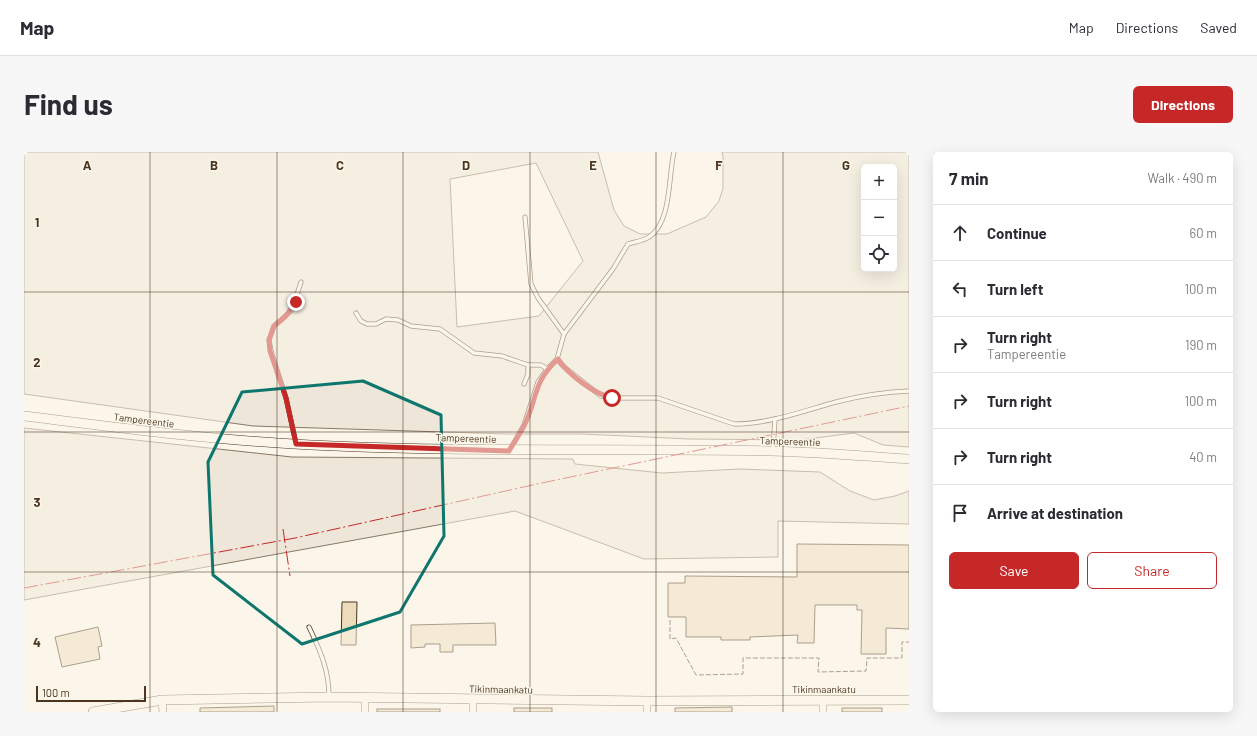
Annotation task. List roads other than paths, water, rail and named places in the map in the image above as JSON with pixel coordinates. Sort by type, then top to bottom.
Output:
[{"type":"main road","name":"Tampereentie","points":[[24,416],[196,437],[296,444],[509,451],[773,451],[909,459]]},
{"type":"main road","name":"Tikinmaankatu","points":[[93,712],[162,700],[328,697],[647,701],[909,700]]},
{"type":"street","points":[[365,698],[366,712]]},
{"type":"street","points":[[162,700],[163,712]]},
{"type":"street","points":[[473,700],[473,712]]},
{"type":"street","points":[[823,700],[823,712]]},
{"type":"street","points":[[647,701],[647,712]]},
{"type":"lane","points":[[509,451],[524,425],[538,382],[547,369],[558,359],[564,334],[613,269],[628,244],[647,239],[654,234],[665,214],[674,152]]},
{"type":"lane","points":[[525,217],[531,284],[538,298],[564,334]]},
{"type":"lane","points":[[296,444],[286,398],[270,351],[269,340],[274,326],[285,317],[294,306],[301,282]]},
{"type":"lane","points":[[356,313],[361,321],[367,324],[376,324],[386,319],[398,320],[411,326],[440,329],[474,353],[502,356],[528,365],[541,365],[547,369]]},
{"type":"lane","points":[[558,359],[564,367],[601,396],[612,398],[658,398],[734,424],[747,424],[775,419],[838,402],[909,391]]},
{"type":"lane","points":[[524,384],[528,374],[528,365]]},
{"type":"lane","points":[[773,451],[775,419]]},
{"type":"lane","points":[[309,626],[325,662],[329,679],[328,697]]}]
